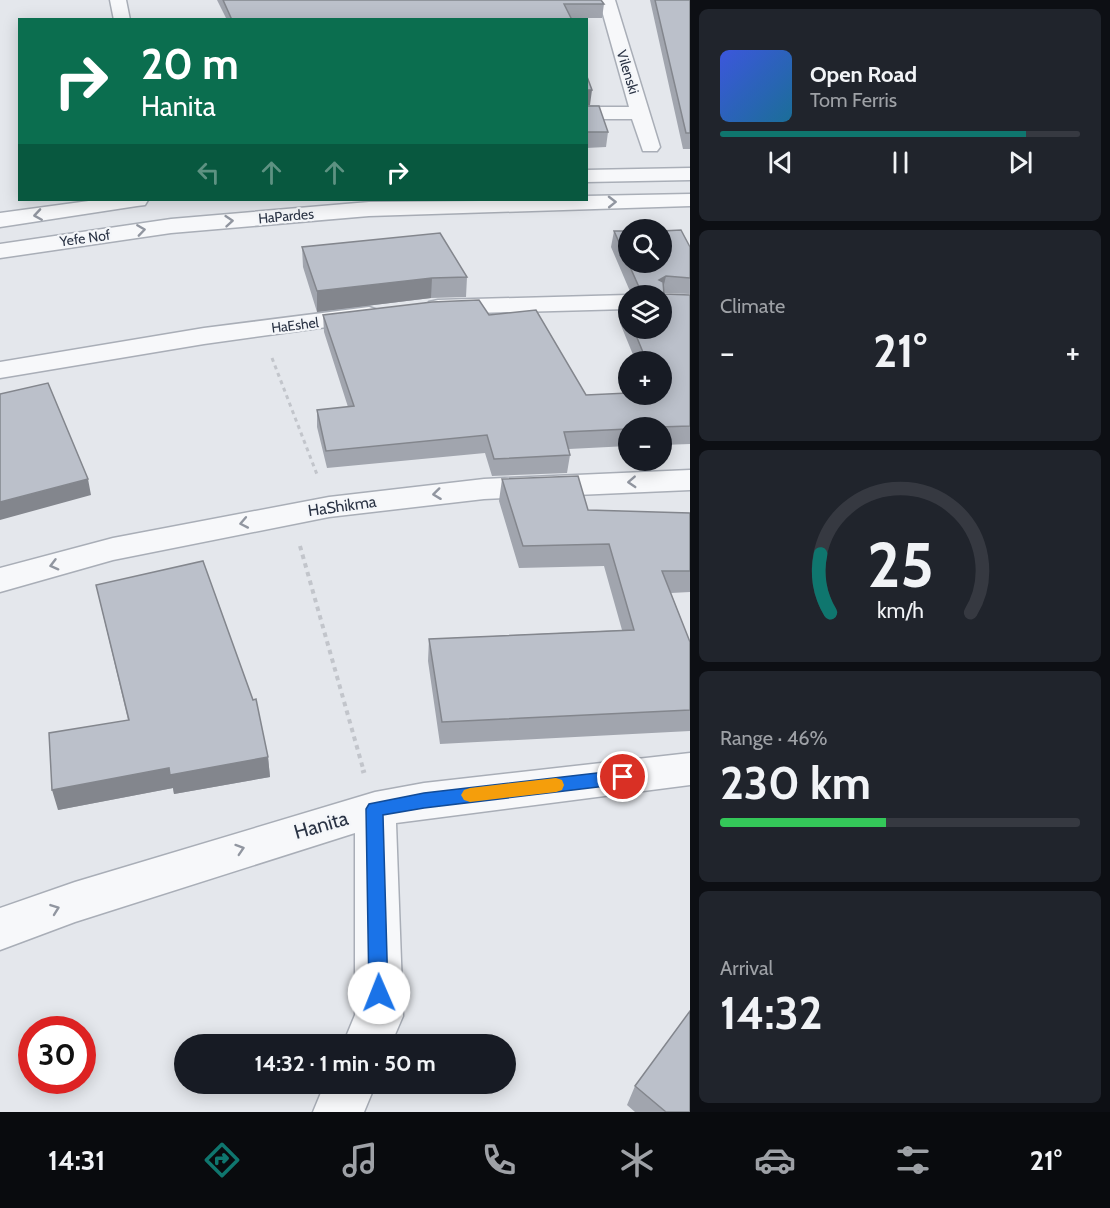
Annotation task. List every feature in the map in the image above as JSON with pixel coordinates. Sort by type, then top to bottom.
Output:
[{"type":"street","points":[[118,0],[122,18]]},
{"type":"street","name":"Vilenski","points":[[607,0],[651,147]]},
{"type":"street","name":"Vilenski","points":[[596,31],[616,30]]},
{"type":"street","name":"Vilenski","points":[[588,113],[640,113]]},
{"type":"street","points":[[588,176],[690,174]]},
{"type":"street","name":"HaPardes","points":[[167,217],[369,208],[690,200]]},
{"type":"street","name":"Yefe Nof","points":[[0,220],[130,201]]},
{"type":"street","name":"Yefe Nof","points":[[0,251],[167,217]]},
{"type":"street","name":"HaEshel","points":[[0,370],[204,336],[403,311],[443,307],[618,302]]},
{"type":"street","name":"HaShikma","points":[[0,580],[113,549],[329,507],[484,489],[690,480]]},
{"type":"street","name":"Hanita","points":[[0,929],[108,891],[375,809],[424,800],[690,769]]},
{"type":"street","points":[[371,1034],[379,1016],[375,809]]},
{"type":"street","points":[[338,1112],[346,1094]]},
{"type":"path","points":[[261,329],[329,507]]},
{"type":"path","points":[[291,513],[375,809]]},
{"type":"building","points":[[223,0],[601,0],[604,4],[564,4],[571,18],[231,18]]},
{"type":"building","points":[[655,0],[690,0],[690,133],[686,133]]},
{"type":"building","points":[[588,106],[599,106],[608,132],[588,132]]},
{"type":"building","points":[[672,230],[681,230],[690,247],[690,278],[666,276],[659,280],[663,285],[638,285],[633,273],[672,273]]},
{"type":"building","points":[[440,233],[467,277],[432,278],[317,291],[302,247]]},
{"type":"building","points":[[672,294],[690,295],[690,426],[672,427],[672,417],[618,417],[618,429],[564,432],[570,455],[494,459],[487,435],[326,451],[317,410],[354,406],[323,315],[432,302],[479,300],[489,315],[536,310],[586,395],[618,393],[618,405],[672,405],[672,351],[642,351],[638,339],[672,339]]},
{"type":"building","points":[[48,383],[88,479],[0,502],[0,394]]},
{"type":"building","points":[[578,476],[588,510],[690,513],[690,571],[662,571],[690,642],[690,710],[442,722],[429,639],[634,630],[609,544],[523,546],[502,479]]},
{"type":"building","points":[[203,561],[253,700],[256,699],[268,757],[170,775],[169,768],[52,790],[49,733],[129,720],[96,585]]},
{"type":"building","points":[[690,1011],[690,1112],[666,1112],[635,1086]]},
{"type":"slow traffic","points":[[470,795],[556,785]]},
{"type":"route","points":[[379,993],[375,809],[424,800],[623,777]]}]
